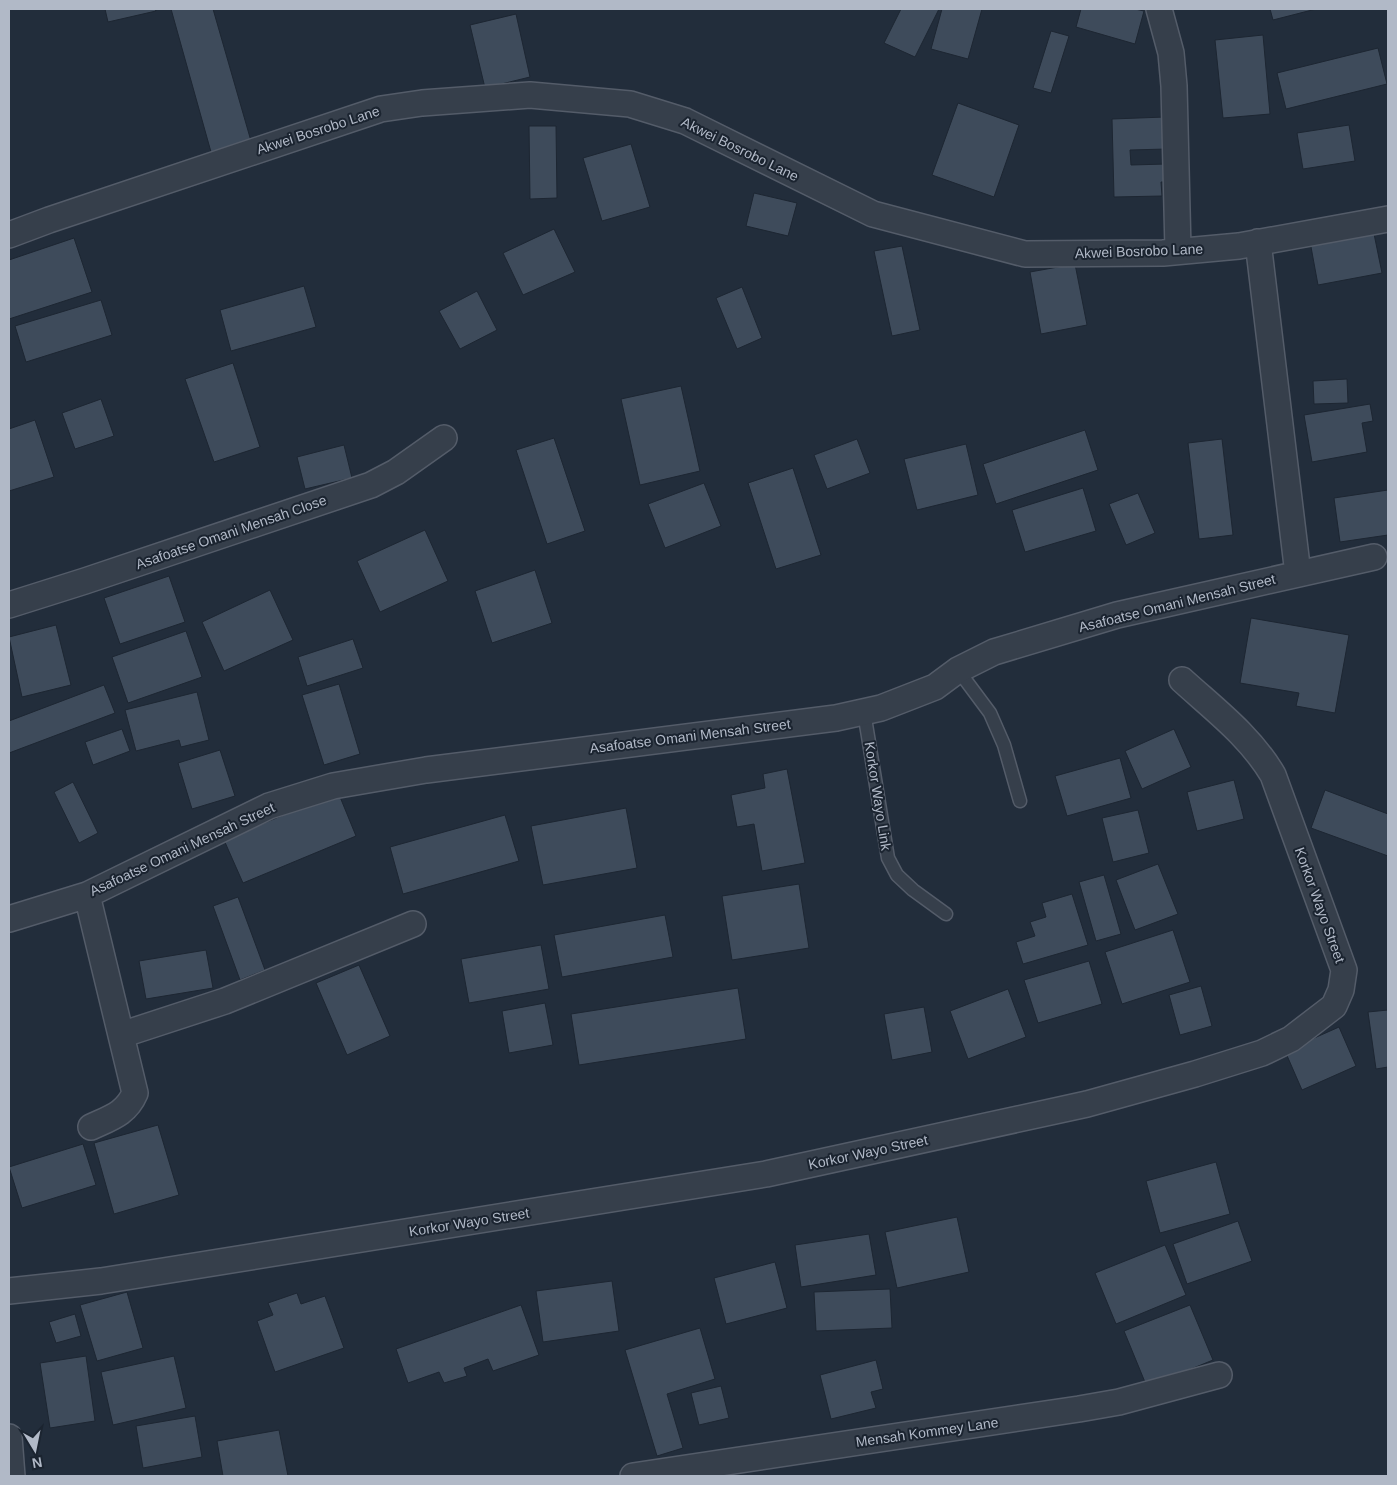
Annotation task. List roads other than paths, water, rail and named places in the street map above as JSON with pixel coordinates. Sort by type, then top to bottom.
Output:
[{"type":"street","points":[[1159,9],[1171,53],[1174,86],[1178,250]]},
{"type":"street","name":"Akwei Bosrobo Lane","points":[[9,235],[381,109],[422,103],[530,95],[630,104],[685,121],[872,214],[1025,254],[1163,252],[1239,246],[1388,219]]},
{"type":"street","points":[[1258,242],[1298,574]]},
{"type":"street","name":"Asafoatse Omani Mensah Close","points":[[9,605],[371,485],[396,472],[444,438]]},
{"type":"street","name":"Asafoatse Omani Mensah Street","points":[[9,919],[87,895],[269,806],[334,786],[426,770],[836,718],[864,712],[881,708],[935,687],[958,670],[994,652],[1117,615],[1374,557]]},
{"type":"street","name":"Korkor Wayo Street","points":[[9,1291],[111,1279],[766,1174],[1087,1104],[1234,1062],[1262,1053],[1290,1039],[1334,1006],[1341,990],[1344,970],[1273,775],[1262,757],[1248,740],[1182,680]]},
{"type":"street","points":[[87,895],[135,1093],[130,1103],[119,1114],[91,1126]]},
{"type":"street","points":[[121,1035],[248,992],[413,924]]},
{"type":"street","name":"Mensah Kommey Lane","points":[[633,1476],[1087,1408],[1119,1402],[1219,1375]]},
{"type":"street","points":[[9,1437],[12,1476]]},
{"type":"lane","points":[[958,670],[990,713],[1004,744],[1020,801]]},
{"type":"lane","name":"Korkor Wayo Link","points":[[864,712],[888,858],[897,875],[913,890],[946,914]]}]
